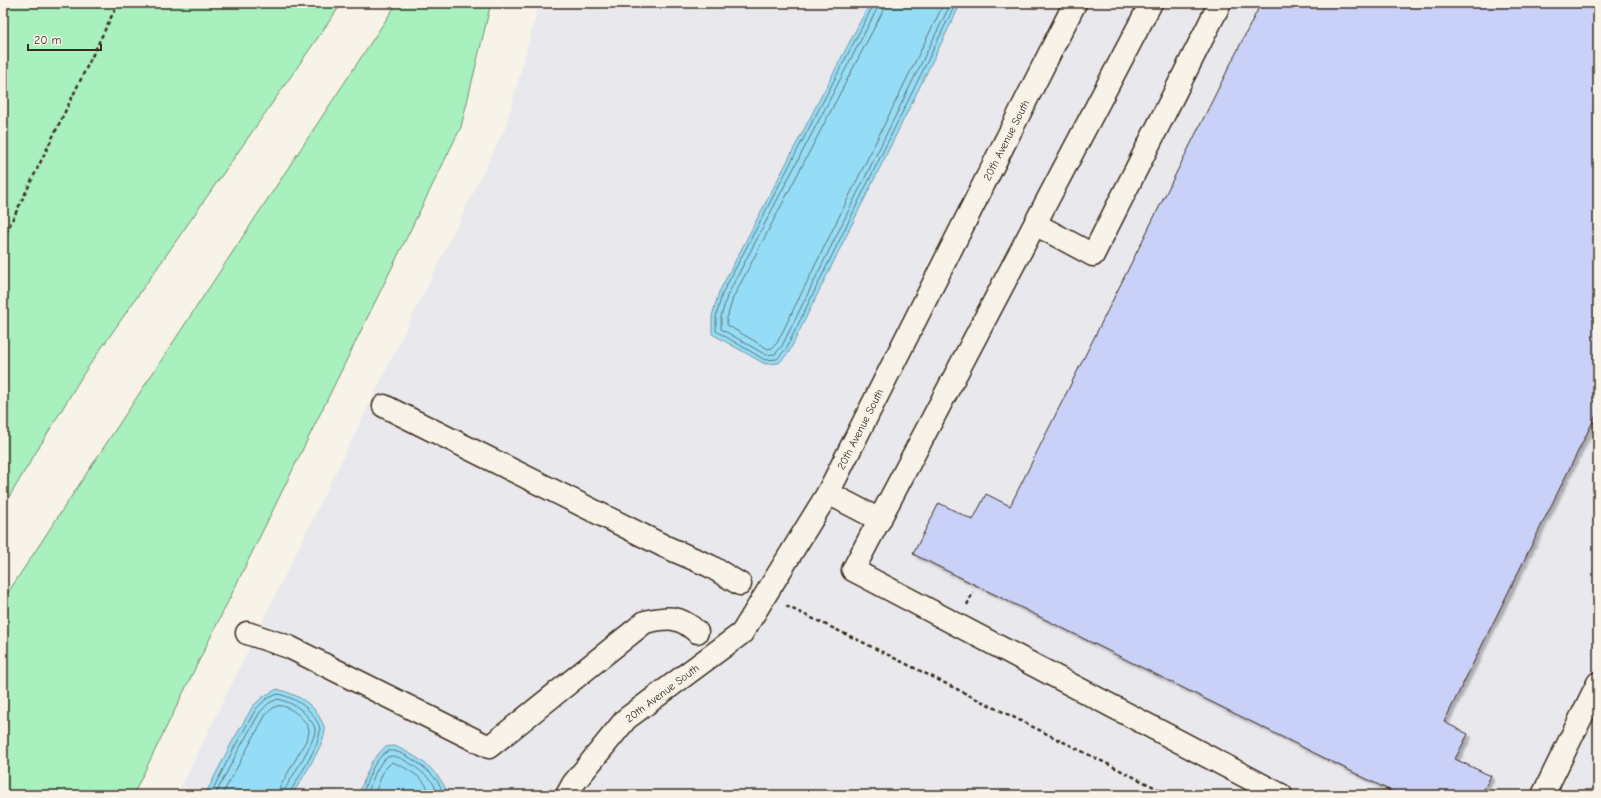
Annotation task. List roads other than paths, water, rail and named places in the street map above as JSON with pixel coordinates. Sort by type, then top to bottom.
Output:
[{"type":"street","name":"20th Avenue South","points":[[567,795],[573,784],[626,719],[742,633],[828,493],[1075,3]]},
{"type":"street","points":[[1151,3],[853,570],[1281,795]]},
{"type":"street","points":[[1035,224],[1093,255],[1220,3]]},
{"type":"street","points":[[384,406],[666,547],[710,566],[740,584]]},
{"type":"street","points":[[828,493],[880,520]]},
{"type":"street","points":[[246,633],[289,647],[489,747],[645,622],[665,617],[687,622],[697,632]]},
{"type":"street","points":[[1543,795],[1598,683]]},
{"type":"water","points":[[870,3],[961,3],[789,352],[779,363],[765,364],[712,334],[712,316],[719,292]]},
{"type":"water","points":[[277,689],[297,696],[313,708],[318,714],[325,729],[317,752],[292,795],[205,795],[231,744],[253,706],[264,696]]},
{"type":"water","points":[[395,746],[418,758],[436,774],[446,789],[443,795],[358,795],[372,761],[385,747]]}]
